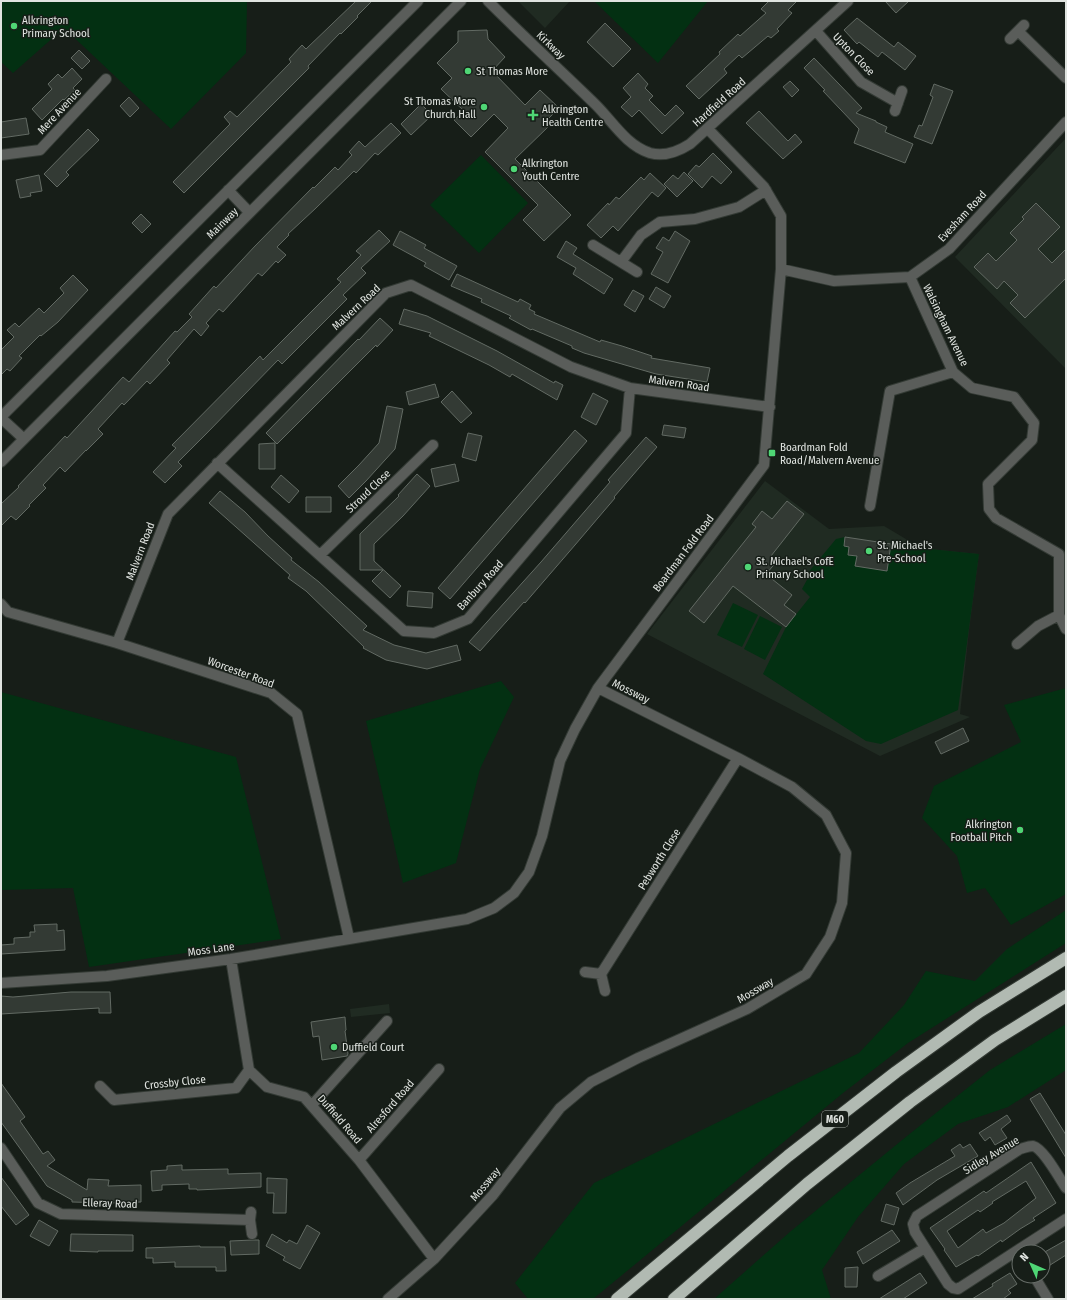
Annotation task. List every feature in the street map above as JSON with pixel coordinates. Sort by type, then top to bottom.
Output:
[{"type":"highway","name":"M60","points":[[617,1299],[788,1156],[896,1072],[979,1012],[1066,958]]},
{"type":"highway","points":[[674,1299],[807,1184],[910,1102],[995,1040],[1066,996]]},
{"type":"street","name":"Mainway","points":[[1,417],[418,1]]},
{"type":"street","name":"Mainway","points":[[1,462],[461,1]]},
{"type":"street","name":"Kirkway","points":[[488,1],[597,106]]},
{"type":"street","name":"Hardfield Road","points":[[597,106],[626,138],[636,146],[651,153],[660,154],[672,153],[682,149],[708,129],[848,1]]},
{"type":"street","points":[[1010,39],[1021,28],[1066,78]]},
{"type":"street","name":"Upton Close","points":[[816,31],[861,82],[896,107],[902,91]]},
{"type":"street","name":"Mere Avenue","points":[[1,155],[40,150],[106,79]]},
{"type":"street","name":"Evesham Road","points":[[910,277],[949,249],[1066,122]]},
{"type":"street","name":"Boardman Fold Road","points":[[422,926],[466,919],[494,908],[514,893],[529,872],[542,836],[560,761],[574,729],[598,688],[764,465],[781,269],[781,216],[766,190],[708,129]]},
{"type":"street","points":[[228,190],[249,212]]},
{"type":"street","points":[[621,262],[641,235],[660,222],[696,219],[739,208],[766,190]]},
{"type":"street","points":[[592,245],[637,272]]},
{"type":"street","points":[[781,269],[834,281],[910,277]]},
{"type":"street","name":"Walsingham Avenue","points":[[910,277],[953,372],[972,388],[1014,397],[1034,423],[1032,440],[988,484],[989,510],[996,518],[1063,553],[1059,615],[1066,629]]},
{"type":"street","name":"Malvern Road","points":[[117,642],[168,514],[386,293],[411,285],[571,368],[630,388],[770,407]]},
{"type":"street","points":[[870,506],[890,391],[953,372]]},
{"type":"street","name":"Banbury Road","points":[[217,463],[404,631],[434,633],[468,619],[626,433],[630,388]]},
{"type":"street","points":[[1,417],[24,439]]},
{"type":"street","name":"Stroud Close","points":[[320,554],[433,445]]},
{"type":"street","name":"Worcester Road","points":[[1,604],[8,612],[117,642],[272,693],[296,714],[349,938]]},
{"type":"street","points":[[1017,644],[1038,626],[1059,615]]},
{"type":"street","name":"Mossway","points":[[388,1299],[434,1259],[493,1195],[560,1108],[591,1082],[638,1058],[747,1009],[806,974],[830,937],[842,903],[846,853],[826,815],[792,787],[738,758],[598,688]]},
{"type":"street","name":"Pebworth Close","points":[[601,974],[738,758]]},
{"type":"street","name":"Moss Lane","points":[[1,983],[107,976],[231,959],[422,926]]},
{"type":"street","points":[[231,959],[249,1070]]},
{"type":"street","points":[[585,972],[601,974],[605,992]]},
{"type":"street","points":[[312,1105],[387,1021]]},
{"type":"street","name":"Alresford Road","points":[[360,1160],[438,1069]]},
{"type":"street","name":"Duffield Road","points":[[249,1070],[267,1087],[304,1097],[312,1105],[360,1160],[434,1259]]},
{"type":"street","name":"Crossby Close","points":[[100,1086],[114,1100],[236,1088],[249,1070]]},
{"type":"street","name":"Sidley Avenue","points":[[925,1248],[913,1228],[917,1216],[1020,1149],[1027,1146],[1033,1146],[1044,1155],[1066,1188]]},
{"type":"street","name":"Elleray Road","points":[[1,1148],[38,1203],[60,1214],[250,1216],[252,1234]]},
{"type":"street","points":[[1029,1244],[1066,1219]]},
{"type":"street","points":[[878,1276],[925,1248],[948,1284],[953,1288],[958,1289],[1011,1256]]},
{"type":"street","points":[[1039,1284],[1048,1299]]},
{"type":"shaded area","points":[[518,1],[570,1],[545,28]]},
{"type":"shaded area","points":[[1066,138],[1066,369],[955,257]]},
{"type":"shaded area","points":[[765,481],[829,529],[884,526],[921,548],[979,554],[960,714],[970,717],[880,756],[647,634]]},
{"type":"shaded area","points":[[389,1004],[390,1013],[351,1017],[350,1009]]},
{"type":"green space","points":[[1,1],[247,1],[246,53],[171,129],[64,28],[13,73],[1,62]]},
{"type":"green space","points":[[708,1],[658,63],[595,2]]},
{"type":"green space","points":[[481,155],[528,203],[479,253],[430,205]]},
{"type":"green space","points":[[845,537],[844,546],[849,547],[848,555],[857,556],[855,566],[887,571],[891,545],[979,554],[958,710],[881,744],[866,741],[763,674],[786,627],[810,597],[802,589],[808,578],[807,574],[836,539]]},
{"type":"green space","points":[[733,603],[758,615],[742,647],[717,635]]},
{"type":"green space","points":[[760,616],[782,627],[765,660],[744,649]]},
{"type":"green space","points":[[501,681],[514,697],[480,769],[456,863],[403,883],[366,721]]},
{"type":"green space","points":[[1066,688],[1066,894],[1011,925],[985,888],[967,893],[957,856],[922,818],[934,786],[1021,742],[1004,705]]},
{"type":"green space","points":[[1,692],[236,757],[281,939],[89,967],[73,888],[1,890]]},
{"type":"green space","points":[[1066,910],[1066,943],[908,1043],[843,1093],[593,1299],[528,1299],[515,1283],[594,1183],[859,1053],[904,1005],[926,971],[975,981],[1007,949]]},
{"type":"green space","points":[[1066,1024],[1066,1070],[1008,1107],[958,1124],[904,1164],[858,1217],[822,1270],[831,1299],[714,1299],[791,1231],[990,1070]]},
{"type":"building","points":[[356,1],[372,1],[357,16],[358,17],[308,66],[309,68],[184,193],[173,182],[230,124],[224,117],[230,111],[237,117],[291,62],[289,59],[302,45],[306,49]]},
{"type":"building","points":[[769,1],[797,1],[788,10],[792,13],[777,29],[779,31],[771,38],[768,36],[742,58],[739,55],[724,69],[727,73],[699,99],[686,86],[720,54],[719,52],[738,34],[740,36],[766,13],[761,9]]},
{"type":"building","points":[[885,1],[909,1],[896,13]]},
{"type":"building","points":[[857,18],[894,47],[898,42],[916,56],[905,70],[882,52],[878,57],[859,42],[857,44],[844,30]]},
{"type":"building","points":[[605,23],[631,49],[613,67],[587,42]]},
{"type":"building","points":[[487,30],[488,39],[505,57],[492,71],[525,105],[540,90],[559,108],[545,122],[549,126],[515,159],[571,215],[544,241],[523,220],[538,205],[485,152],[508,128],[494,114],[471,137],[454,120],[464,111],[441,89],[452,78],[437,63],[458,42],[458,31]]},
{"type":"building","points":[[79,50],[90,61],[82,69],[71,58]]},
{"type":"building","points":[[814,58],[862,108],[856,113],[887,127],[885,132],[913,144],[905,163],[854,143],[859,129],[823,91],[825,90],[804,68]]},
{"type":"building","points":[[72,68],[82,79],[73,88],[75,90],[64,100],[63,99],[42,120],[32,109],[52,89],[48,84],[58,74],[62,78]]},
{"type":"building","points":[[638,73],[648,84],[645,88],[653,96],[649,100],[665,116],[676,105],[684,113],[662,134],[639,110],[632,117],[621,107],[631,97],[623,88]]},
{"type":"building","points":[[790,81],[799,90],[792,97],[783,87]]},
{"type":"building","points":[[934,84],[953,91],[932,144],[914,137],[919,125],[922,126],[933,97],[930,95]]},
{"type":"building","points":[[129,97],[139,108],[130,117],[120,106]]},
{"type":"building","points":[[421,104],[432,115],[411,135],[401,124]]},
{"type":"building","points":[[759,111],[788,141],[795,134],[802,142],[783,159],[746,123]]},
{"type":"building","points":[[26,118],[29,134],[1,138],[1,122]]},
{"type":"building","points":[[391,123],[401,133],[378,155],[375,153],[356,173],[354,171],[288,234],[289,235],[277,247],[286,255],[278,263],[276,261],[262,276],[258,273],[223,312],[219,309],[206,323],[209,326],[201,336],[194,329],[167,360],[170,363],[150,384],[147,381],[124,405],[122,403],[98,429],[103,434],[65,472],[60,467],[43,485],[46,488],[16,520],[11,516],[1,526],[1,504],[19,487],[18,486],[65,436],[67,438],[123,377],[129,382],[175,331],[177,332],[192,317],[189,314],[214,286],[216,288],[313,187],[314,188],[335,167],[338,170],[352,155],[349,152],[359,141],[365,147]]},
{"type":"building","points":[[88,129],[99,140],[66,172],[69,175],[57,187],[44,174]]},
{"type":"building","points":[[713,153],[732,172],[721,184],[712,176],[702,188],[688,174],[696,165],[699,167]]},
{"type":"building","points":[[684,172],[693,181],[677,197],[664,184],[673,175],[678,179]]},
{"type":"building","points":[[650,173],[666,188],[658,197],[652,192],[618,231],[613,226],[601,238],[587,225],[608,203],[609,205],[616,197],[619,199],[641,177],[644,180]]},
{"type":"building","points":[[39,175],[42,191],[30,193],[31,196],[20,198],[16,180]]},
{"type":"building","points":[[1036,203],[1060,227],[1038,249],[1052,263],[1066,249],[1066,278],[1025,318],[1010,303],[1018,295],[1004,281],[997,289],[974,267],[988,253],[996,261],[1017,240],[1010,233],[1024,219],[1022,217]]},
{"type":"building","points":[[141,214],[151,224],[142,233],[132,223]]},
{"type":"building","points":[[379,230],[390,241],[361,268],[366,273],[343,295],[347,299],[282,364],[278,360],[178,462],[182,466],[165,483],[153,472],[176,448],[172,445],[260,356],[263,360],[341,282],[337,279],[361,255],[356,251]]},
{"type":"building","points":[[400,231],[426,245],[424,248],[457,266],[449,280],[424,266],[426,263],[393,245]]},
{"type":"building","points":[[675,231],[690,241],[668,283],[651,274],[663,252],[656,248],[663,237],[669,241]]},
{"type":"building","points":[[566,241],[577,248],[573,254],[613,279],[604,294],[573,274],[576,268],[557,257]]},
{"type":"building","points":[[457,274],[518,302],[520,299],[531,305],[529,309],[535,312],[534,314],[600,342],[601,340],[622,346],[652,356],[651,358],[710,368],[707,382],[656,374],[584,353],[572,348],[572,346],[532,329],[531,330],[509,318],[511,316],[481,302],[482,299],[451,286]]},
{"type":"building","points":[[73,275],[88,290],[58,322],[41,336],[40,335],[19,356],[22,358],[10,371],[7,369],[1,375],[1,350],[14,337],[7,330],[15,323],[19,327],[39,308],[44,313],[64,293],[60,288]]},
{"type":"building","points":[[656,287],[671,296],[664,308],[649,299]]},
{"type":"building","points":[[633,290],[644,296],[635,312],[624,305]]},
{"type":"building","points":[[404,309],[427,316],[497,351],[554,383],[555,381],[563,385],[557,400],[512,374],[510,377],[489,365],[429,336],[431,333],[399,324]]},
{"type":"building","points":[[380,318],[393,330],[377,347],[376,345],[277,444],[266,433]]},
{"type":"building","points":[[435,384],[439,397],[409,405],[406,392]]},
{"type":"building","points":[[452,391],[472,413],[461,423],[441,402]]},
{"type":"building","points":[[593,393],[608,401],[596,425],[581,417]]},
{"type":"building","points":[[387,406],[403,409],[395,449],[349,498],[338,486],[379,443]]},
{"type":"building","points":[[664,425],[686,428],[684,438],[662,435]]},
{"type":"building","points":[[575,430],[587,441],[450,599],[438,588]]},
{"type":"building","points":[[468,433],[482,436],[476,461],[462,457]]},
{"type":"building","points":[[646,437],[657,447],[525,603],[524,602],[480,651],[469,642],[541,562],[610,482],[608,480]]},
{"type":"building","points":[[275,443],[275,469],[259,469],[259,444]]},
{"type":"building","points":[[455,464],[459,481],[435,487],[431,469]]},
{"type":"building","points":[[417,474],[430,486],[403,516],[374,544],[374,561],[401,586],[390,598],[372,581],[383,570],[360,570],[360,534],[399,496],[398,495]]},
{"type":"building","points":[[281,475],[299,491],[289,503],[271,487]]},
{"type":"building","points":[[220,491],[245,512],[292,558],[291,560],[319,582],[367,626],[363,630],[394,645],[426,653],[457,645],[461,660],[427,669],[386,660],[363,648],[364,647],[306,591],[288,578],[290,575],[209,503]]},
{"type":"building","points":[[306,497],[331,497],[331,512],[306,512]]},
{"type":"building","name":"St. Michael's CofE Primary School","points":[[787,501],[804,514],[771,556],[777,561],[767,573],[773,578],[772,579],[792,595],[784,605],[796,614],[786,627],[733,586],[704,623],[689,611],[756,527],[752,524],[762,511],[772,519]]},
{"type":"building","name":"St. Michael's Pre-School","points":[[845,537],[891,544],[887,571],[855,566],[857,556],[848,555],[849,547],[844,546]]},
{"type":"building","points":[[408,591],[433,593],[432,608],[407,606]]},
{"type":"building","points":[[963,728],[969,741],[941,754],[935,742]]},
{"type":"building","points":[[57,924],[57,931],[64,930],[65,950],[1,954],[1,945],[14,944],[14,938],[30,937],[30,932],[35,932],[34,925]]},
{"type":"building","points":[[71,992],[110,992],[111,1013],[99,1013],[99,1008],[1,1014],[1,996],[13,997]]},
{"type":"building","name":"Duffield Court","points":[[345,1017],[347,1056],[322,1060],[319,1036],[313,1037],[311,1022]]},
{"type":"building","points":[[1,1083],[25,1117],[20,1121],[43,1154],[48,1151],[55,1160],[47,1166],[87,1190],[88,1179],[109,1180],[108,1186],[141,1185],[141,1202],[72,1202],[72,1200],[47,1186],[1,1122]]},
{"type":"building","points":[[1040,1093],[1066,1135],[1066,1158],[1030,1099]]},
{"type":"building","points":[[1007,1115],[1011,1121],[1001,1129],[1007,1138],[995,1145],[990,1137],[985,1141],[979,1133]]},
{"type":"building","points":[[960,1144],[963,1148],[970,1144],[978,1156],[937,1180],[903,1205],[896,1193],[955,1156],[951,1150]]},
{"type":"building","points":[[1031,1162],[1056,1203],[1033,1218],[1035,1220],[1002,1242],[1001,1240],[978,1256],[977,1255],[956,1267],[930,1228],[984,1191],[986,1193]],"holes":[[[1026,1181],[1036,1198],[1004,1223],[986,1233],[983,1229],[958,1248],[947,1231],[978,1210],[980,1212],[993,1203],[992,1202]]]},
{"type":"building","points":[[182,1165],[182,1170],[228,1169],[228,1174],[261,1173],[261,1187],[197,1190],[189,1189],[189,1184],[162,1185],[162,1190],[152,1191],[151,1171],[167,1170],[167,1166]]},
{"type":"building","points":[[1,1177],[29,1215],[16,1225],[1,1206]]},
{"type":"building","points":[[267,1178],[287,1179],[286,1213],[273,1213],[274,1193],[267,1193]]},
{"type":"building","points":[[886,1204],[899,1208],[894,1225],[881,1221]]},
{"type":"building","points":[[39,1220],[58,1231],[49,1246],[30,1236]]},
{"type":"building","points":[[307,1225],[320,1233],[300,1269],[283,1260],[285,1257],[266,1246],[272,1234],[287,1243],[289,1240],[297,1244]]},
{"type":"building","points":[[892,1230],[900,1241],[863,1264],[857,1252]]},
{"type":"building","points":[[71,1234],[133,1235],[133,1251],[70,1251]]},
{"type":"building","points":[[259,1240],[259,1254],[231,1255],[230,1241]]},
{"type":"building","points":[[1066,1240],[1066,1255],[1051,1264],[1051,1248]]},
{"type":"building","points":[[200,1246],[225,1247],[226,1271],[216,1271],[216,1267],[175,1267],[175,1262],[153,1263],[153,1258],[146,1258],[146,1248]]},
{"type":"building","points":[[858,1267],[857,1287],[845,1287],[845,1268]]},
{"type":"building","points":[[920,1273],[927,1283],[903,1299],[879,1299]]},
{"type":"building","points":[[1010,1273],[1011,1284],[1017,1284],[1008,1290],[1011,1293],[1003,1299],[972,1299],[993,1286],[992,1284]]},
{"type":"place","name":"Alkrington Primary School","points":[[14,26]]},
{"type":"place","name":"St Thomas More","points":[[468,71]]},
{"type":"place","name":"St Thomas More Church Hall","points":[[484,107]]},
{"type":"place","name":"Alkrington Health Centre","points":[[533,115]]},
{"type":"place","name":"Alkrington Youth Centre","points":[[514,169]]},
{"type":"place","name":"Boardman Fold Road/Malvern Avenue","points":[[772,453]]},
{"type":"place","name":"St. Michael's Pre-School","points":[[869,551]]},
{"type":"place","name":"St. Michael's CofE Primary School","points":[[748,567]]},
{"type":"place","name":"Alkrington Football Pitch","points":[[1020,830]]},
{"type":"place","name":"Duffield Court","points":[[334,1047]]}]
